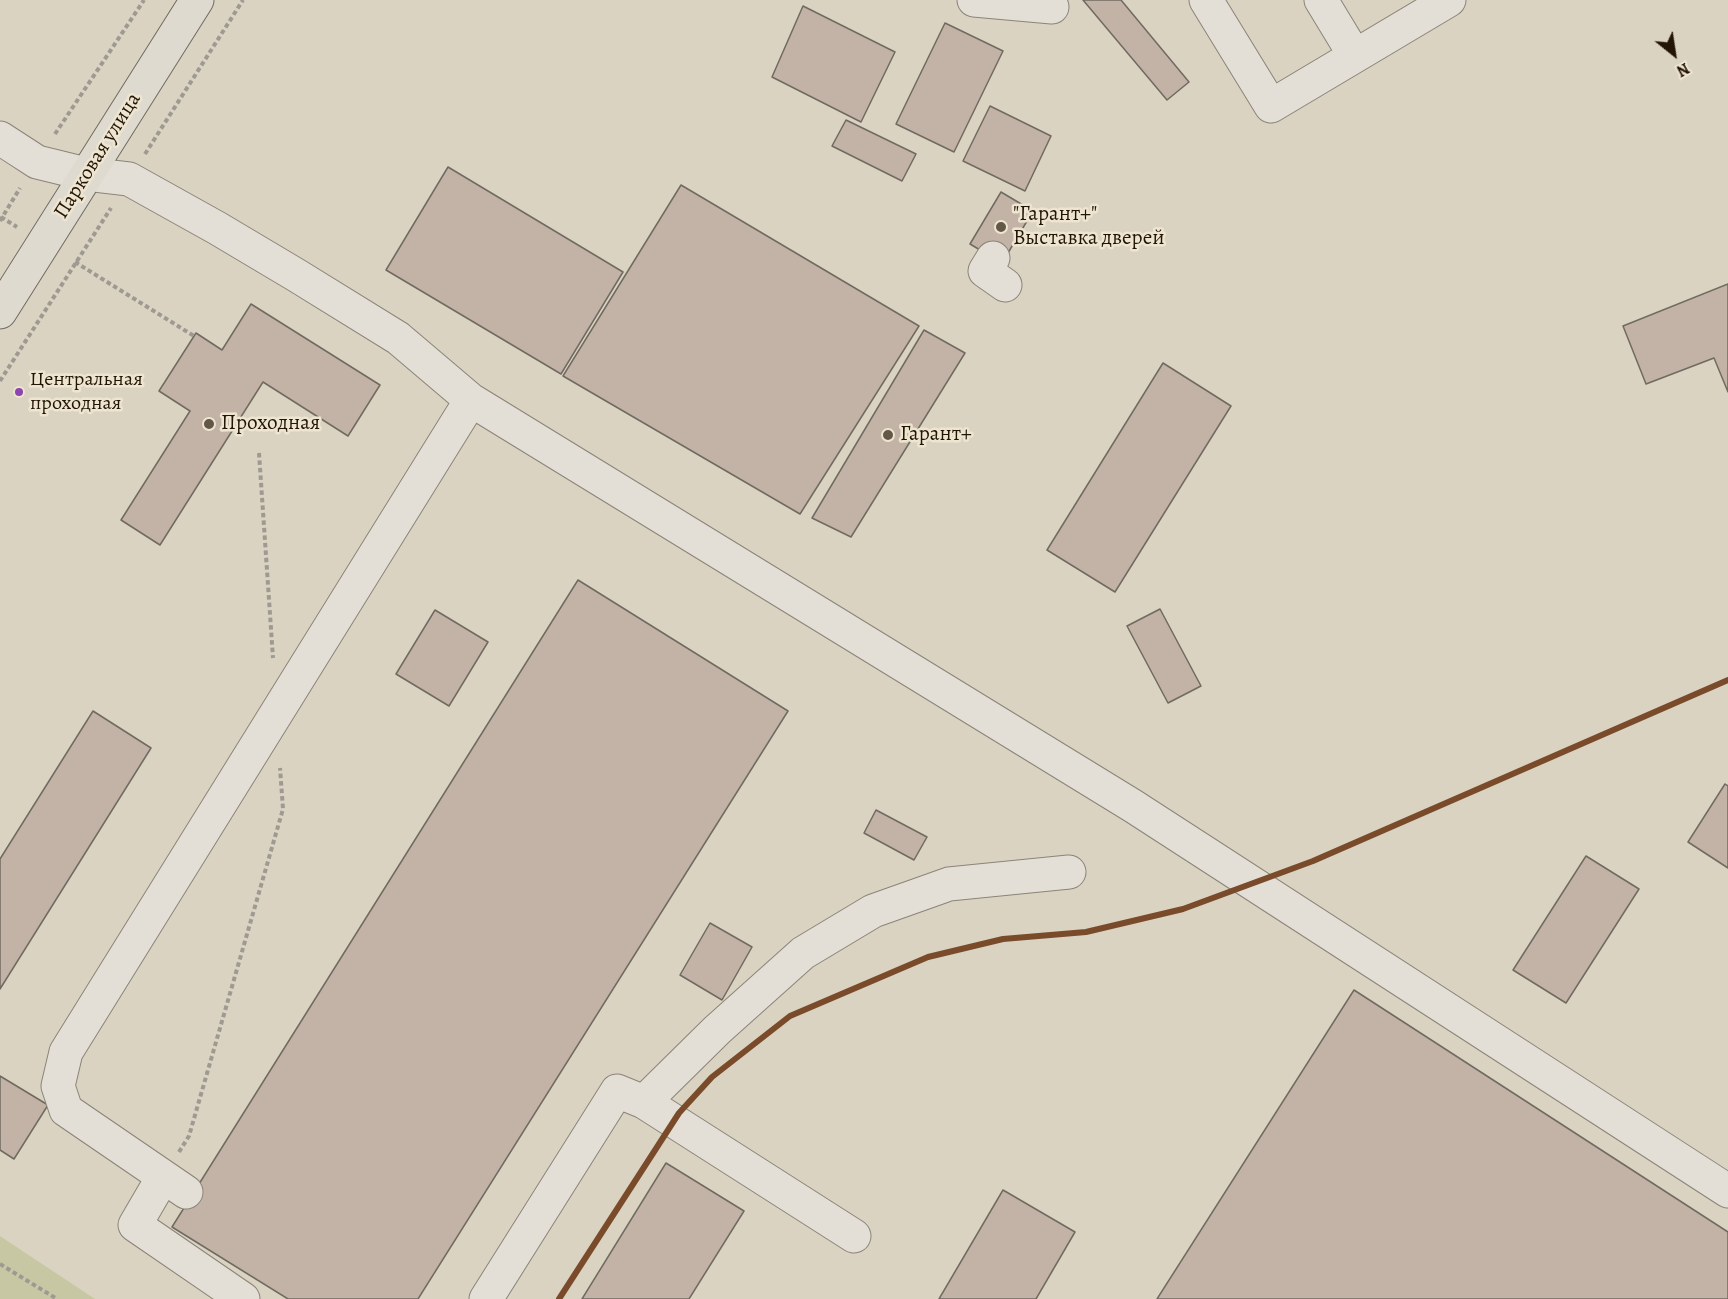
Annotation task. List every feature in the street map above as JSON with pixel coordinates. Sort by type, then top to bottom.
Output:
[{"type":"main road","name":"Парковая улица","points":[[0,312],[197,0]]},
{"type":"street","points":[[974,0],[1052,7]]},
{"type":"street","points":[[1206,0],[1271,106],[1445,1]]},
{"type":"street","points":[[1321,0],[1355,56]]},
{"type":"street","points":[[0,138],[37,162],[86,174],[129,179],[217,228],[398,338],[471,400],[1132,806],[1728,1191]]},
{"type":"street","points":[[243,1299],[135,1225],[174,1184],[66,1110],[58,1086],[66,1052],[471,400]]},
{"type":"street","points":[[644,1102],[717,1029],[803,953],[873,911],[949,884],[1069,872]]},
{"type":"street","points":[[486,1299],[617,1090],[644,1102],[854,1236]]},
{"type":"path","points":[[144,0],[1,218],[194,336]]},
{"type":"path","points":[[0,1264],[57,1299]]},
{"type":"green space","points":[[0,1236],[95,1299],[0,1299]]},
{"type":"building","points":[[1083,0],[1121,0],[1189,82],[1167,100]]},
{"type":"building","points":[[803,6],[895,52],[861,122],[772,77]]},
{"type":"building","points":[[945,23],[1003,51],[954,152],[896,124]]},
{"type":"building","points":[[990,106],[1051,136],[1025,191],[963,161]]},
{"type":"building","points":[[846,120],[916,154],[902,181],[832,146]]},
{"type":"building","points":[[448,167],[623,272],[561,374],[386,270]]},
{"type":"building","points":[[681,185],[919,326],[800,514],[563,376]]},
{"type":"building","name":"\"Гарант+\" Выставка дверей","points":[[1001,192],[1033,211],[1002,263],[970,244]]},
{"type":"building","points":[[1728,284],[1728,392],[1714,358],[1646,384],[1623,326]]},
{"type":"building","name":"Проходная","points":[[251,304],[380,385],[348,436],[263,382],[160,545],[121,520],[190,411],[159,391],[196,333],[222,350]]},
{"type":"building","name":"Гарант+","points":[[924,330],[965,353],[851,537],[812,518]]},
{"type":"building","points":[[1163,363],[1231,406],[1115,592],[1047,550]]},
{"type":"building","points":[[578,580],[788,711],[418,1299],[288,1299],[172,1227]]},
{"type":"building","points":[[1160,609],[1201,686],[1168,703],[1127,626]]},
{"type":"building","points":[[435,610],[488,642],[449,706],[396,674]]},
{"type":"building","points":[[93,711],[151,748],[0,989],[0,859]]},
{"type":"building","points":[[1725,784],[1728,786],[1728,868],[1688,842]]},
{"type":"building","points":[[876,810],[927,837],[914,860],[864,833]]},
{"type":"building","points":[[1586,856],[1639,889],[1566,1003],[1513,970]]},
{"type":"building","points":[[710,923],[752,947],[722,1000],[680,975]]},
{"type":"building","points":[[1354,990],[1728,1232],[1728,1299],[1157,1299]]},
{"type":"building","points":[[0,1076],[48,1105],[14,1159],[0,1150]]},
{"type":"building","points":[[666,1163],[744,1211],[689,1299],[582,1299]]},
{"type":"building","points":[[1003,1190],[1075,1232],[1036,1299],[939,1299]]},
{"type":"transit line","points":[[559,1299],[679,1113],[712,1077],[790,1016],[928,957],[1003,939],[1086,932],[1183,909],[1313,861],[1728,680]]},
{"type":"place","name":"\"Гарант+\" Выставка дверей","points":[[1001,227]]},
{"type":"place","name":"Центральная проходная","points":[[19,392]]},
{"type":"place","name":"Проходная","points":[[209,424]]},
{"type":"place","name":"Гарант+","points":[[888,435]]}]
